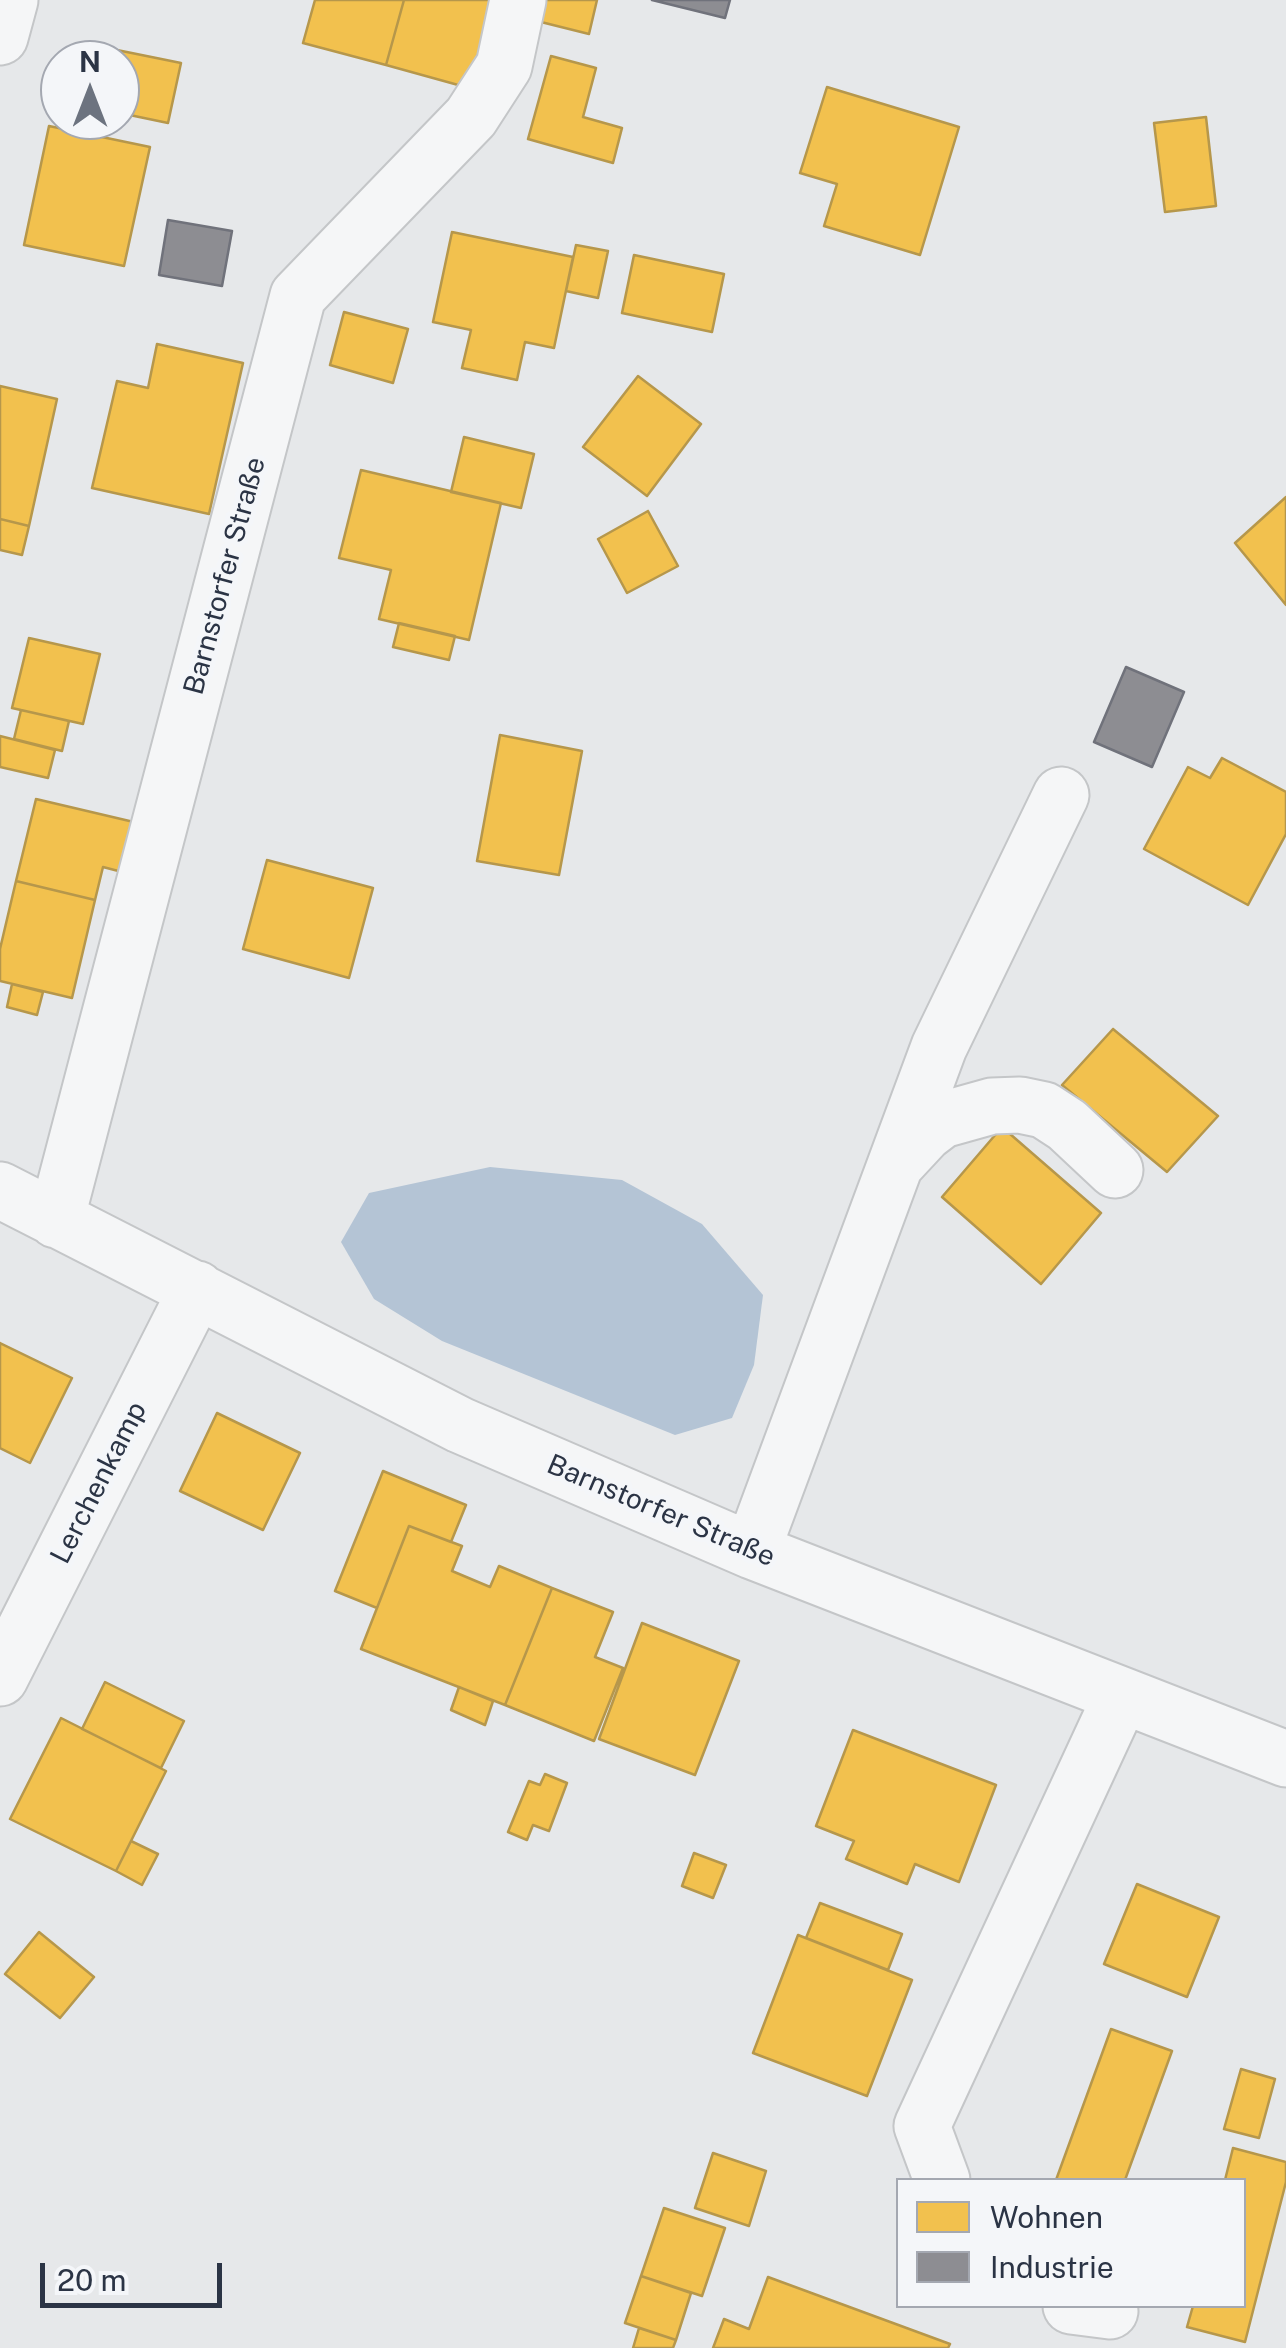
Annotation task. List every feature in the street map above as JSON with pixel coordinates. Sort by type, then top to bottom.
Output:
[{"type":"street","points":[[0,37],[10,0]]},
{"type":"street","name":"Barnstorfer Straße","points":[[56,1220],[298,296],[471,117],[504,66],[518,0]]},
{"type":"street","points":[[752,1551],[939,1048],[1062,795]]},
{"type":"street","points":[[896,1164],[942,1120],[992,1106],[1020,1105],[1044,1110],[1067,1124],[1115,1170]]},
{"type":"street","name":"Barnstorfer Straße","points":[[0,1190],[460,1424],[752,1551],[1286,1759]]},
{"type":"street","name":"Lerchenkamp","points":[[0,1678],[197,1289]]},
{"type":"street","points":[[941,2178],[922,2126],[1112,1718],[1119,1695]]},
{"type":"water","points":[[490,1167],[622,1180],[702,1224],[763,1295],[754,1365],[732,1418],[675,1435],[442,1341],[374,1299],[341,1242],[369,1193]]},
{"type":"building: Wohnen","points":[[315,0],[404,0],[386,65],[303,43]]},
{"type":"building: Wohnen","points":[[404,0],[493,0],[469,88],[386,65]]},
{"type":"building: Wohnen","points":[[546,0],[597,0],[589,34],[541,22]]},
{"type":"building: Wohnen","points":[[140,55],[181,63],[168,123],[140,117]]},
{"type":"building: Wohnen","points":[[551,56],[596,68],[583,117],[622,128],[613,163],[528,139]]},
{"type":"building: Wohnen","points":[[827,87],[959,127],[920,255],[824,226],[837,184],[800,173]]},
{"type":"building: Wohnen","points":[[1206,117],[1216,206],[1165,212],[1154,123]]},
{"type":"building: Wohnen","points":[[46,140],[116,140],[150,147],[124,266],[24,245]]},
{"type":"building: Wohnen","points":[[452,232],[573,257],[554,348],[525,342],[517,380],[462,368],[471,330],[433,322]]},
{"type":"building: Wohnen","points":[[576,245],[608,251],[598,298],[566,291]]},
{"type":"building: Wohnen","points":[[634,255],[724,274],[712,332],[622,313]]},
{"type":"building: Wohnen","points":[[344,312],[408,329],[393,383],[330,365]]},
{"type":"building: Wohnen","points":[[157,344],[243,363],[209,514],[92,488],[117,381],[148,388]]},
{"type":"building: Wohnen","points":[[638,376],[701,424],[647,496],[583,447]]},
{"type":"building: Wohnen","points":[[0,386],[57,399],[29,526],[0,519]]},
{"type":"building: Wohnen","points":[[464,437],[534,454],[521,508],[451,492]]},
{"type":"building: Wohnen","points":[[361,470],[501,503],[469,640],[379,619],[391,570],[339,558]]},
{"type":"building: Wohnen","points":[[1286,497],[1286,605],[1235,543]]},
{"type":"building: Wohnen","points":[[648,511],[678,566],[627,593],[598,539]]},
{"type":"building: Wohnen","points":[[0,519],[29,526],[22,555],[0,550]]},
{"type":"building: Wohnen","points":[[399,623],[455,636],[449,660],[393,647]]},
{"type":"building: Wohnen","points":[[29,638],[100,654],[83,724],[12,708]]},
{"type":"building: Wohnen","points":[[21,710],[69,721],[62,751],[14,739]]},
{"type":"building: Wohnen","points":[[500,735],[582,751],[559,875],[477,861]]},
{"type":"building: Wohnen","points":[[0,736],[55,750],[48,778],[0,767]]},
{"type":"building: Wohnen","points":[[1222,758],[1286,792],[1286,834],[1248,905],[1144,849],[1188,767],[1210,778]]},
{"type":"building: Wohnen","points":[[36,799],[138,823],[126,873],[103,867],[95,900],[16,881]]},
{"type":"building: Wohnen","points":[[267,860],[373,888],[349,978],[243,949]]},
{"type":"building: Wohnen","points":[[16,881],[95,900],[72,998],[0,981],[0,949]]},
{"type":"building: Wohnen","points":[[12,984],[43,992],[37,1015],[7,1007]]},
{"type":"building: Wohnen","points":[[1113,1029],[1218,1116],[1167,1172],[1062,1085]]},
{"type":"building: Wohnen","points":[[1002,1127],[1101,1213],[1041,1284],[942,1197]]},
{"type":"building: Wohnen","points":[[0,1343],[72,1378],[30,1463],[0,1448]]},
{"type":"building: Wohnen","points":[[217,1413],[300,1453],[263,1530],[180,1491]]},
{"type":"building: Wohnen","points":[[383,1471],[466,1505],[451,1542],[409,1526],[377,1608],[335,1591]]},
{"type":"building: Wohnen","points":[[409,1526],[462,1546],[452,1571],[490,1587],[499,1566],[552,1588],[505,1705],[361,1649]]},
{"type":"building: Wohnen","points":[[552,1588],[613,1612],[595,1657],[623,1668],[594,1741],[505,1705]]},
{"type":"building: Wohnen","points":[[642,1623],[739,1661],[695,1775],[599,1739]]},
{"type":"building: Wohnen","points":[[105,1682],[184,1721],[161,1768],[82,1729]]},
{"type":"building: Wohnen","points":[[459,1687],[493,1701],[485,1725],[451,1710]]},
{"type":"building: Wohnen","points":[[61,1718],[166,1771],[116,1871],[10,1819]]},
{"type":"building: Wohnen","points":[[853,1730],[996,1785],[959,1882],[915,1864],[907,1884],[846,1859],[854,1841],[816,1826]]},
{"type":"building: Wohnen","points":[[545,1774],[567,1783],[549,1831],[533,1825],[527,1840],[508,1832],[529,1781],[540,1785]]},
{"type":"building: Wohnen","points":[[131,1841],[158,1854],[142,1885],[116,1871]]},
{"type":"building: Wohnen","points":[[694,1853],[726,1865],[713,1898],[682,1886]]},
{"type":"building: Wohnen","points":[[1137,1884],[1219,1917],[1187,1997],[1104,1964]]},
{"type":"building: Wohnen","points":[[820,1903],[902,1934],[888,1970],[806,1938]]},
{"type":"building: Wohnen","points":[[39,1932],[94,1977],[60,2018],[5,1974]]},
{"type":"building: Wohnen","points":[[798,1935],[912,1980],[867,2096],[753,2053]]},
{"type":"building: Wohnen","points":[[1111,2029],[1172,2051],[1126,2178],[1057,2178]]},
{"type":"building: Wohnen","points":[[1241,2069],[1275,2079],[1259,2138],[1224,2129]]},
{"type":"building: Wohnen","points":[[1233,2148],[1286,2162],[1286,2182],[1245,2342],[1187,2327],[1192,2308],[1246,2308],[1246,2178],[1226,2178]]},
{"type":"building: Wohnen","points":[[713,2153],[766,2171],[749,2226],[695,2208]]},
{"type":"building: Wohnen","points":[[664,2208],[725,2228],[702,2296],[641,2276]]},
{"type":"building: Wohnen","points":[[641,2276],[691,2293],[676,2340],[625,2323]]},
{"type":"building: Wohnen","points":[[768,2277],[950,2344],[948,2348],[713,2348],[724,2319],[749,2329]]},
{"type":"building: Wohnen","points":[[639,2328],[676,2340],[673,2348],[633,2348]]},
{"type":"building: Industrie","points":[[652,0],[730,0],[725,18]]},
{"type":"building: Industrie","points":[[168,220],[232,231],[222,286],[159,275]]},
{"type":"building: Industrie","points":[[1126,667],[1184,692],[1152,767],[1094,742]]}]
